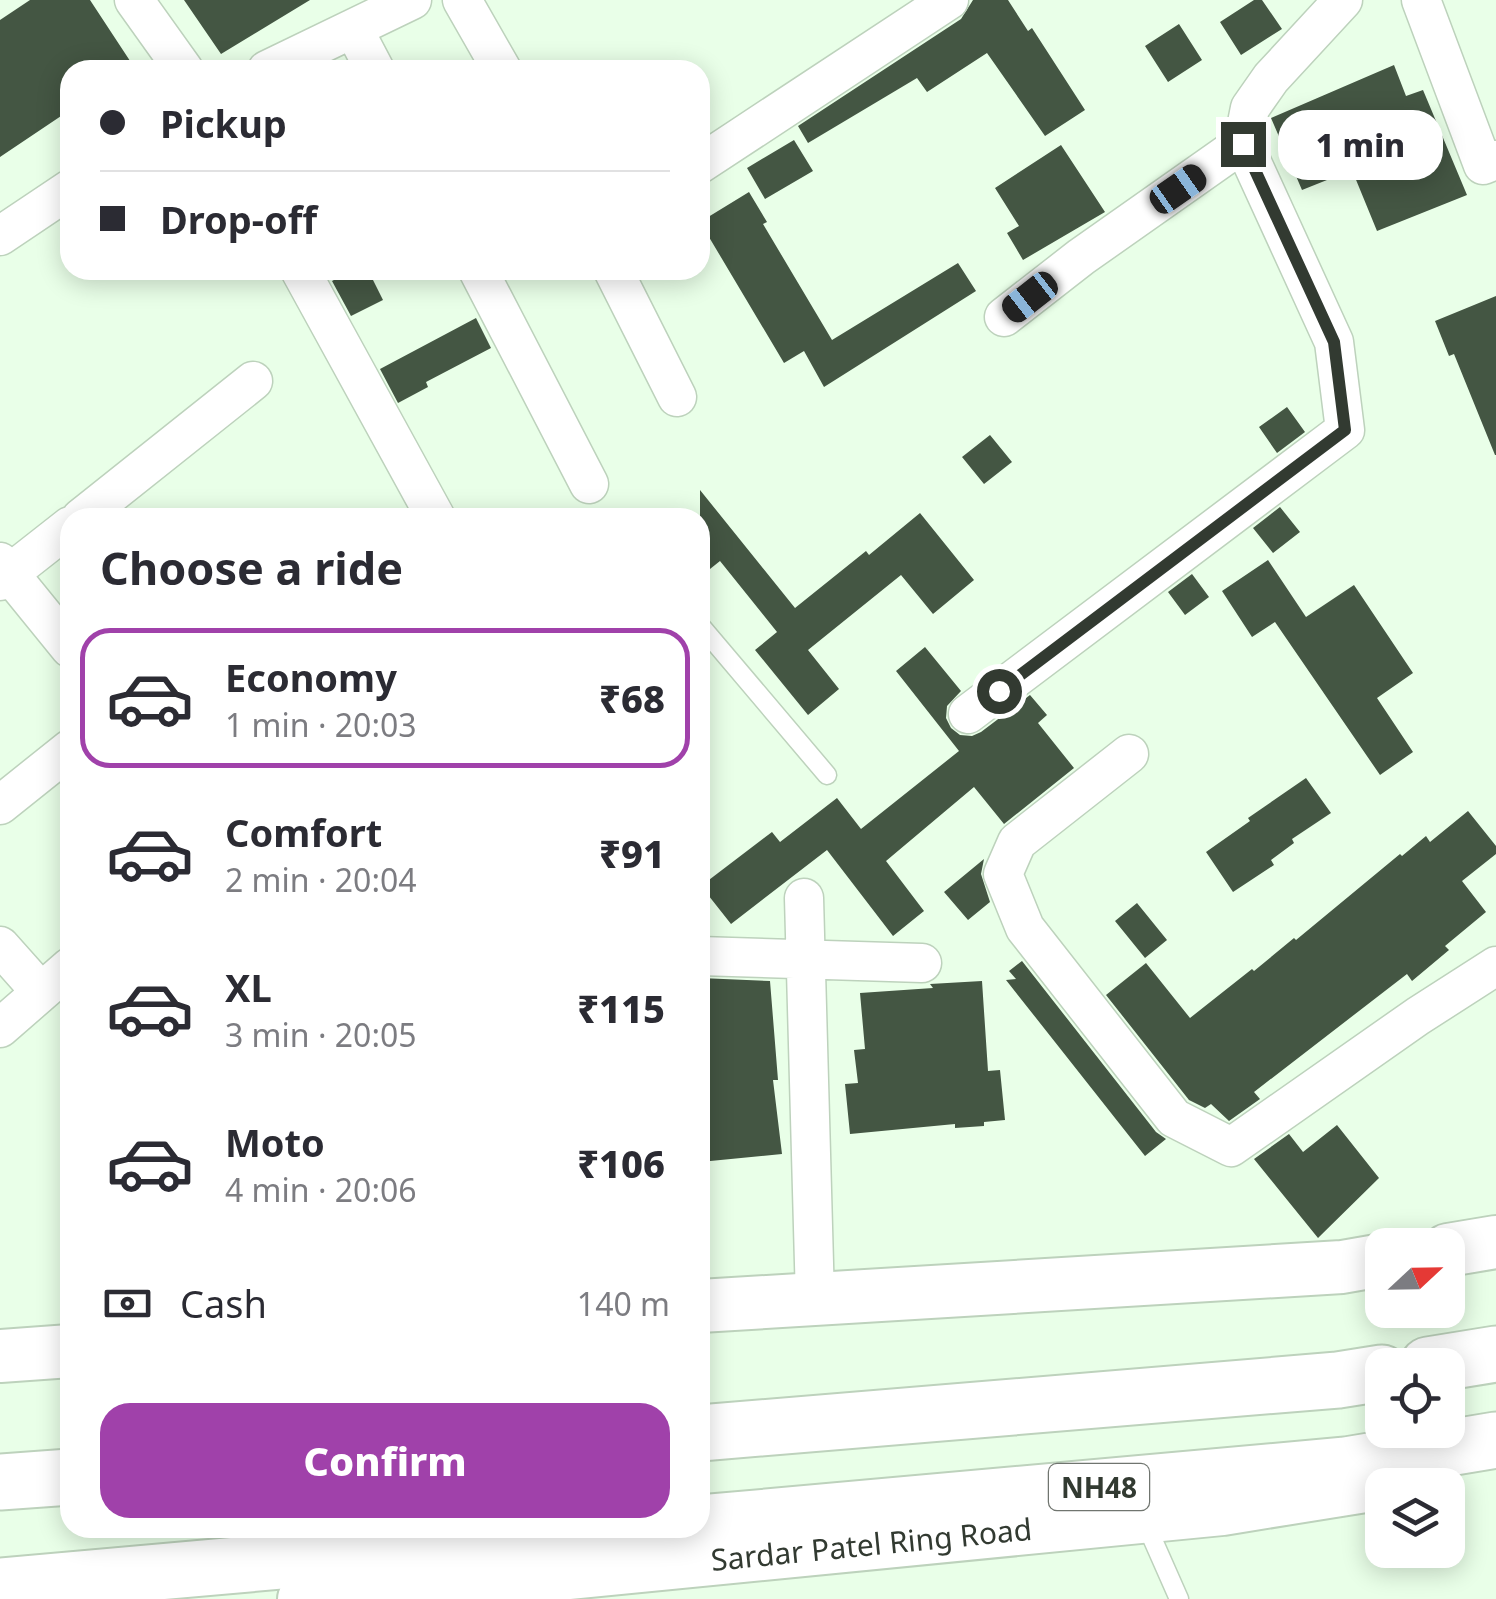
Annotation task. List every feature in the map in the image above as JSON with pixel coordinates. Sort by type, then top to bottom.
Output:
[{"type":"highway","points":[[1465,1359],[1496,1354]]},
{"type":"highway","points":[[710,1431],[1365,1376]]},
{"type":"highway","name":"Sardar Patel Ring Road","points":[[710,1522],[1346,1465],[1496,1440]]},
{"type":"highway","points":[[0,1482],[60,1478]]},
{"type":"highway","points":[[0,1586],[541,1538]]},
{"type":"street","points":[[134,0],[177,60]]},
{"type":"street","points":[[288,60],[412,0]]},
{"type":"street","points":[[462,0],[496,60]]},
{"type":"street","points":[[710,157],[949,0]]},
{"type":"street","points":[[968,714],[1345,430],[1334,342],[1243,144],[1250,108],[1271,78],[1343,0]]},
{"type":"street","points":[[1421,0],[1483,166],[1496,160]]},
{"type":"street","points":[[354,30],[370,60]]},
{"type":"street","points":[[1004,317],[1081,257],[1243,144]]},
{"type":"street","points":[[0,236],[60,196]]},
{"type":"street","points":[[305,280],[431,508]]},
{"type":"street","points":[[483,280],[589,484]]},
{"type":"street","points":[[617,280],[677,397]]},
{"type":"street","points":[[94,508],[253,381]]},
{"type":"street","points":[[60,533],[3,572],[60,637]]},
{"type":"street","points":[[1128,754],[1017,842],[1003,874],[1025,928],[1174,1118],[1232,1147],[1496,966]]},
{"type":"street","points":[[0,806],[60,757]]},
{"type":"street","points":[[804,898],[816,1300]]},
{"type":"street","points":[[0,946],[41,992]]},
{"type":"street","points":[[710,956],[922,964]]},
{"type":"street","points":[[0,1028],[60,976]]},
{"type":"street","points":[[1465,1247],[1496,1242]]},
{"type":"street","points":[[710,1305],[1365,1263]]},
{"type":"street","points":[[0,1356],[60,1352]]},
{"type":"street","name":"Sardar Patel Ring Road","points":[[304,1599],[1222,1510],[1496,1465]]},
{"type":"lane","points":[[710,637],[827,775]]},
{"type":"lane","points":[[1142,1517],[1179,1599]]},
{"type":"building","points":[[30,0],[90,0],[129,60],[60,60],[60,117],[0,157],[0,20]]},
{"type":"building","points":[[184,0],[310,0],[221,54]]},
{"type":"building","points":[[973,0],[1008,0],[1028,31],[1032,28],[1085,110],[1045,136],[987,53],[927,92],[917,78],[808,143],[798,126],[961,19]]},
{"type":"building","points":[[1254,0],[1262,0],[1282,29],[1241,55],[1220,22]]},
{"type":"building","points":[[1179,24],[1202,60],[1168,82],[1145,46]]},
{"type":"building","points":[[1394,65],[1406,96],[1423,90],[1467,195],[1377,231],[1352,170],[1302,190],[1271,118]]},
{"type":"building","points":[[794,140],[813,171],[765,199],[747,168]]},
{"type":"building","points":[[1061,145],[1105,212],[1023,260],[1007,233],[1019,226],[995,188]]},
{"type":"building","points":[[749,192],[767,222],[763,224],[832,340],[958,263],[976,291],[824,387],[804,351],[784,363],[710,239],[710,216]]},
{"type":"building","points":[[373,280],[383,300],[351,316],[332,281]]},
{"type":"building","points":[[1496,296],[1495,455],[1454,354],[1449,356],[1435,321]]},
{"type":"building","points":[[476,318],[491,348],[426,382],[428,387],[398,403],[380,369]]},
{"type":"building","points":[[1287,407],[1305,432],[1277,453],[1259,427]]},
{"type":"building","points":[[990,435],[1012,462],[984,484],[962,457]]},
{"type":"building","points":[[700,490],[795,608],[920,513],[974,580],[933,614],[901,575],[808,650],[839,689],[808,715],[755,650],[777,632],[720,561],[710,569],[710,508],[700,508]]},
{"type":"building","points":[[1280,507],[1300,532],[1273,553],[1253,528]]},
{"type":"building","points":[[1268,560],[1306,617],[1354,585],[1413,673],[1377,698],[1413,752],[1380,775],[1275,622],[1252,637],[1222,591]]},
{"type":"building","points":[[1192,574],[1209,597],[1185,615],[1168,592]]},
{"type":"building","points":[[925,647],[961,691],[947,706],[946,718],[960,735],[981,732],[1030,695],[1047,715],[1038,723],[1074,768],[1004,824],[974,787],[886,861],[924,911],[893,936],[827,850],[731,924],[710,897],[710,879],[772,832],[780,842],[837,798],[861,829],[959,751],[896,671]]},
{"type":"building","points":[[1306,778],[1331,813],[1292,839],[1294,843],[1271,860],[1274,865],[1233,892],[1206,852]]},
{"type":"building","points":[[1468,811],[1496,846],[1496,854],[1462,881],[1486,912],[1445,946],[1449,950],[1412,981],[1407,974],[1254,1092],[1260,1099],[1229,1121],[1211,1104],[1205,1108],[1189,1100],[1106,995],[1146,963],[1190,1018],[1296,940],[1400,854],[1426,836],[1430,842]]},
{"type":"building","points":[[984,859],[981,874],[990,902],[968,920],[944,892]]},
{"type":"building","points":[[1137,903],[1167,940],[1145,958],[1115,921]]},
{"type":"building","points":[[1022,961],[1156,1132],[1166,1139],[1145,1156],[1006,980],[1016,979],[1009,971]]},
{"type":"building","points":[[710,978],[770,981],[778,1080],[773,1080],[782,1154],[710,1161]]},
{"type":"building","points":[[982,981],[988,1071],[1000,1070],[1005,1120],[984,1122],[984,1126],[955,1128],[955,1124],[850,1134],[845,1084],[858,1083],[854,1050],[865,1049],[860,993]]},
{"type":"building","points":[[1337,1125],[1379,1178],[1318,1238],[1254,1159],[1289,1134],[1303,1152]]},
{"type":"route","points":[[999,691],[1345,430],[1334,342],[1243,144]]}]
